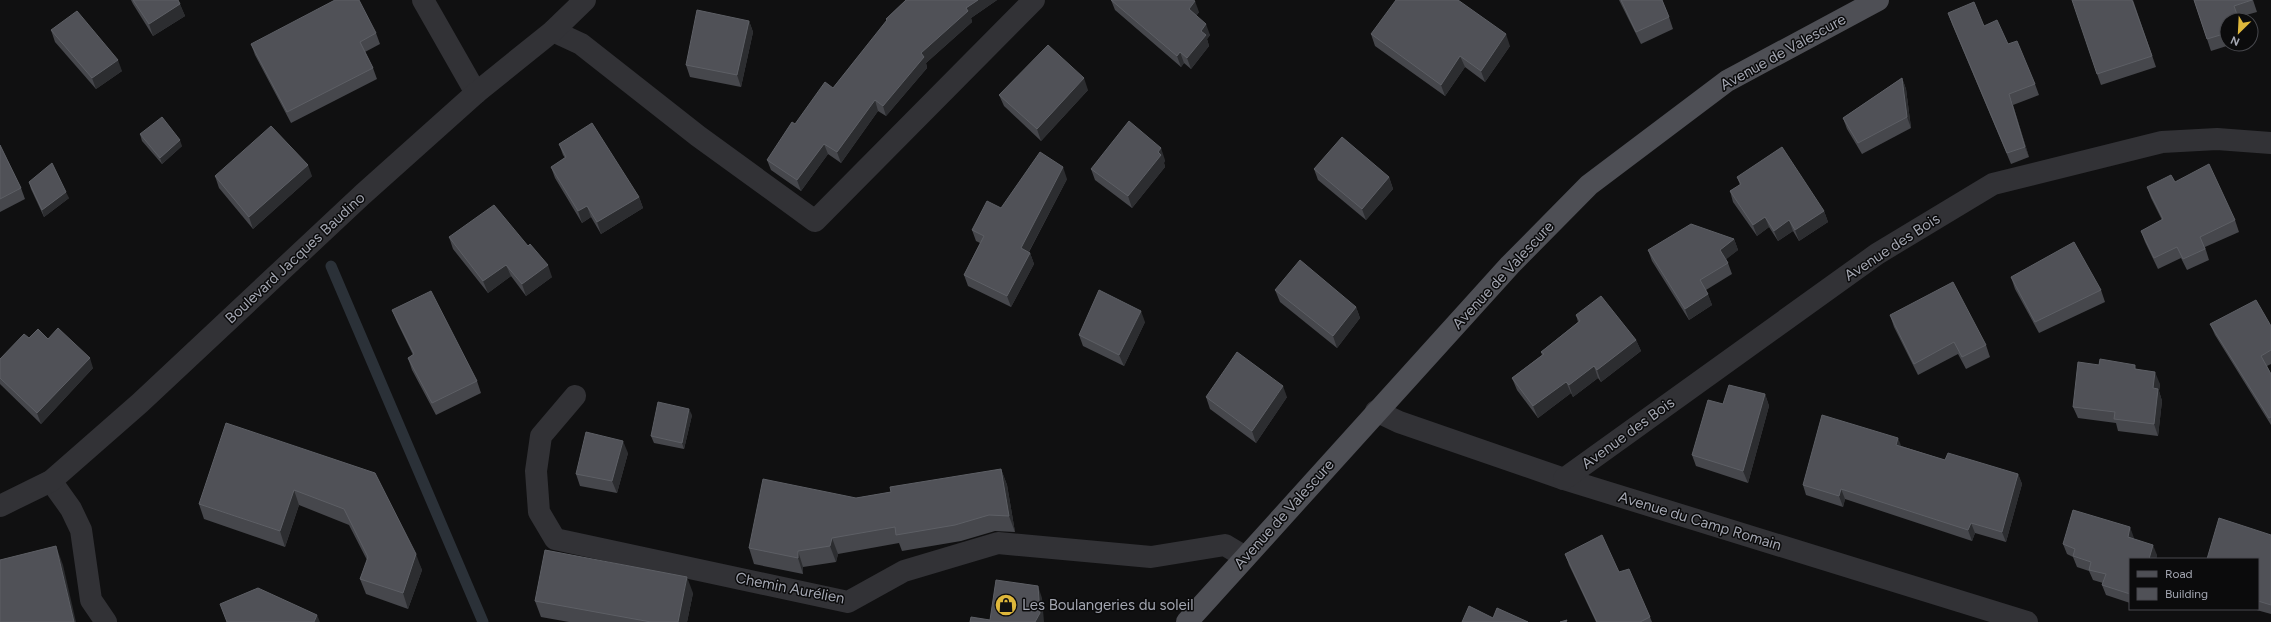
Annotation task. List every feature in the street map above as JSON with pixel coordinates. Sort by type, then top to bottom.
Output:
[{"type":"main road","name":"Avenue de Valescure","points":[[1187,622],[1376,411],[1510,265],[1590,185],[1728,81],[1878,0]]},
{"type":"street","points":[[423,0],[476,94]]},
{"type":"street","name":"Boulevard Jacques Baudino","points":[[0,506],[51,481],[140,403],[362,195],[476,94],[553,31],[585,0]]},
{"type":"street","points":[[553,31],[582,44],[698,136],[815,221],[1034,0]]},
{"type":"street","name":"Avenue des Bois","points":[[1564,479],[1877,254],[1993,184],[2162,142],[2217,139],[2271,143]]},
{"type":"street","name":"Chemin Aurélien","points":[[575,396],[540,436],[536,471],[539,512],[555,540],[848,602],[904,571],[998,543],[1152,557],[1225,545],[1245,557]]},
{"type":"street","name":"Avenue du Camp Romain","points":[[1376,411],[1399,422],[1564,479],[2027,622]]},
{"type":"street","points":[[51,481],[71,509],[81,530],[91,600],[106,622]]},
{"type":"building","points":[[133,0],[178,0],[180,4],[149,24]]},
{"type":"building","points":[[335,0],[359,0],[376,33],[360,42],[373,68],[287,112],[251,44]]},
{"type":"building","points":[[906,0],[978,0],[966,8],[968,11],[921,53],[924,57],[883,106],[875,100],[837,152],[824,144],[797,180],[767,160],[792,122],[795,124],[825,82],[833,88],[887,20],[886,19]]},
{"type":"building","points":[[1111,0],[1193,0],[1195,1],[1189,9],[1206,24],[1201,31],[1206,35],[1187,58],[1180,52],[1177,56]]},
{"type":"building","points":[[1396,0],[1458,0],[1506,34],[1481,71],[1460,56],[1441,85],[1371,34]]},
{"type":"building","points":[[1621,0],[1662,0],[1669,17],[1636,32]]},
{"type":"building","points":[[2072,0],[2132,0],[2152,56],[2097,74]]},
{"type":"building","points":[[2194,0],[2252,0],[2234,6],[2236,12],[2219,12],[2219,35],[2207,39]]},
{"type":"building","points":[[1974,2],[1984,26],[1997,20],[2008,44],[2017,41],[2035,84],[2009,94],[2025,147],[2007,153],[1948,13]]},
{"type":"building","points":[[697,10],[749,21],[737,75],[686,65]]},
{"type":"building","points":[[77,11],[118,60],[92,78],[51,30]]},
{"type":"building","points":[[1048,45],[1084,78],[1037,129],[999,95]]},
{"type":"building","points":[[1902,78],[1907,117],[1858,143],[1843,118]]},
{"type":"building","points":[[162,117],[180,140],[160,158],[140,134]]},
{"type":"building","points":[[1129,121],[1161,148],[1158,152],[1161,155],[1128,196],[1091,169]]},
{"type":"building","points":[[592,123],[639,197],[597,222],[587,206],[578,211],[551,167],[566,157],[559,144]]},
{"type":"building","points":[[271,126],[308,165],[249,217],[215,176]]},
{"type":"building","points":[[1342,137],[1389,177],[1362,209],[1314,169]]},
{"type":"building","points":[[0,145],[21,188],[0,199]]},
{"type":"building","points":[[1782,147],[1824,211],[1795,230],[1789,220],[1774,231],[1765,217],[1753,225],[1730,191],[1741,184],[1737,177]]},
{"type":"building","points":[[1040,152],[1063,167],[1021,248],[1030,253],[1007,296],[964,275],[984,236],[972,230],[987,201],[1001,208]]},
{"type":"building","points":[[52,163],[66,192],[42,210],[29,182]]},
{"type":"building","points":[[2209,164],[2235,220],[2200,237],[2205,249],[2183,259],[2177,247],[2154,258],[2141,231],[2163,219],[2147,187],[2171,175],[2175,182]]},
{"type":"building","points":[[494,205],[528,246],[530,244],[548,265],[522,284],[506,265],[483,281],[449,237]]},
{"type":"building","points":[[1691,224],[1734,239],[1720,250],[1728,263],[1700,280],[1708,294],[1685,309],[1648,250]]},
{"type":"building","points":[[2074,242],[2101,290],[2035,322],[2011,277]]},
{"type":"building","points":[[1300,260],[1356,307],[1333,336],[1275,290]]},
{"type":"building","points":[[1953,282],[1986,345],[1962,357],[1954,342],[1914,364],[1890,315]]},
{"type":"building","points":[[1099,290],[1141,311],[1119,355],[1079,335]]},
{"type":"building","points":[[431,291],[477,381],[432,403],[408,358],[414,354],[392,310]]},
{"type":"building","points":[[1601,296],[1636,340],[1597,370],[1594,366],[1569,385],[1566,382],[1533,406],[1512,378],[1544,354],[1541,352],[1580,321],[1576,315]]},
{"type":"building","points":[[2256,300],[2271,326],[2271,350],[2261,356],[2271,374],[2271,417],[2269,418],[2210,324]]},
{"type":"building","points":[[58,328],[90,358],[37,413],[0,378],[0,359],[24,334],[29,338],[38,329],[48,339]]},
{"type":"building","points":[[1237,352],[1283,386],[1252,431],[1206,397]]},
{"type":"building","points":[[2100,359],[2135,365],[2135,369],[2155,372],[2153,388],[2158,389],[2154,424],[2114,419],[2115,412],[2073,407],[2078,362],[2099,365]]},
{"type":"building","points":[[1729,385],[1765,394],[1743,471],[1692,455],[1708,400],[1723,404]]},
{"type":"building","points":[[658,402],[689,409],[682,443],[651,436]]},
{"type":"building","points":[[1822,415],[1898,438],[1896,445],[1945,460],[1948,453],[2018,474],[2002,532],[1971,523],[1968,530],[1841,489],[1839,496],[1803,485]]},
{"type":"building","points":[[226,423],[375,473],[416,554],[403,593],[360,579],[368,557],[344,509],[294,490],[280,531],[199,504]]},
{"type":"building","points":[[586,432],[623,441],[612,481],[576,474]]},
{"type":"building","points":[[1001,469],[1009,516],[989,515],[955,525],[896,535],[895,527],[832,538],[830,546],[798,551],[798,558],[749,548],[763,479],[856,498],[891,492],[890,487]]},
{"type":"building","points":[[2073,510],[2130,527],[2128,537],[2153,545],[2149,558],[2129,558],[2129,594],[2102,585],[2106,574],[2089,570],[2091,562],[2073,556],[2075,549],[2063,544]]},
{"type":"building","points":[[2219,518],[2271,535],[2271,605],[2259,601],[2259,558],[2207,558]]},
{"type":"building","points":[[1602,535],[1619,572],[1629,569],[1650,617],[1640,622],[1597,622],[1565,554]]},
{"type":"building","points":[[56,546],[74,622],[0,622],[0,560]]},
{"type":"building","points":[[545,550],[687,577],[678,622],[651,622],[535,601]]},
{"type":"building","points":[[996,580],[1038,586],[1040,613],[1035,622],[970,622],[971,617],[990,620]]},
{"type":"building","points":[[258,588],[317,615],[314,622],[227,622],[220,604]]},
{"type":"building","points":[[1469,606],[1493,618],[1497,608],[1528,622],[1462,622]]},
{"type":"waterway","points":[[331,266],[483,622]]},
{"type":"place","name":"Les Boulangeries du soleil","points":[[1006,605]]}]
